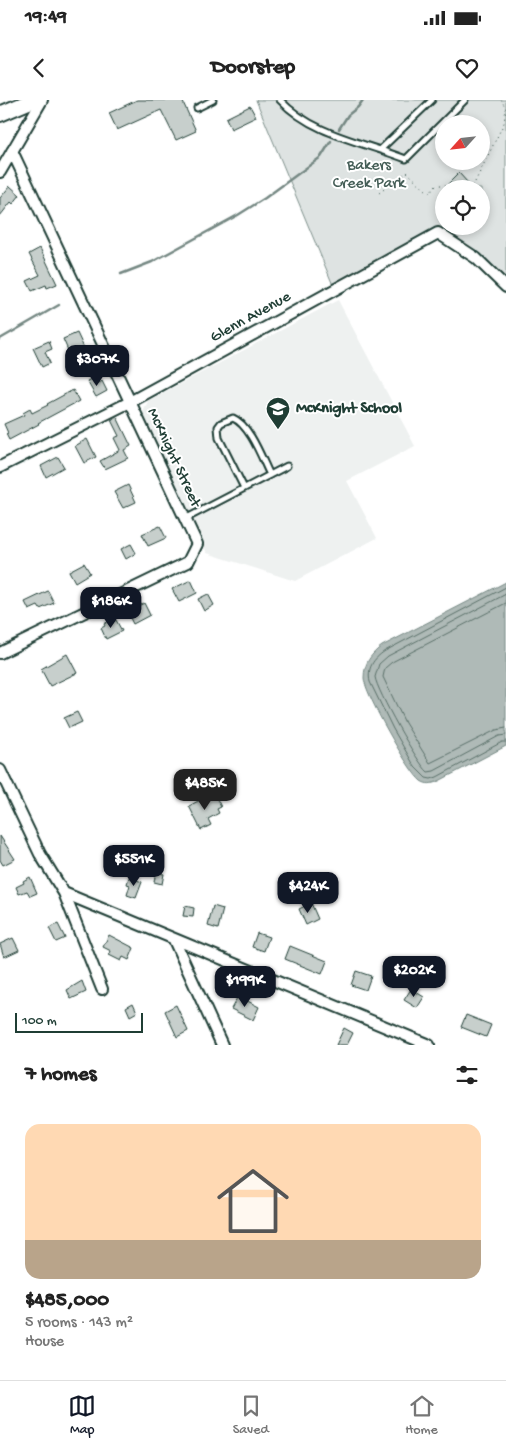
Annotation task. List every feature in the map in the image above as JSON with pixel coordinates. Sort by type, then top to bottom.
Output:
[{"type":"street","points":[[0,114],[13,106],[32,100]]},
{"type":"street","points":[[0,172],[42,100]]},
{"type":"street","name":"McKnight Street","points":[[0,653],[188,562],[196,544],[12,151]]},
{"type":"street","name":"Glenn Avenue","points":[[0,467],[130,402],[438,233],[476,258],[506,287]]},
{"type":"street","points":[[0,770],[40,854],[64,893],[102,989]]},
{"type":"street","points":[[64,893],[428,1045]]},
{"type":"street","points":[[174,940],[222,1045]]},
{"type":"lane","points":[[197,108],[213,100]]},
{"type":"lane","points":[[280,100],[289,109],[321,129],[347,140],[381,149],[406,160],[465,100]]},
{"type":"lane","points":[[381,149],[432,100]]},
{"type":"lane","points":[[244,488],[219,438],[218,427],[221,423],[233,418],[240,421],[247,429],[270,475]]},
{"type":"lane","points":[[185,519],[287,466]]},
{"type":"path","points":[[476,180],[504,123],[506,108],[501,100]]},
{"type":"path","points":[[379,192],[406,172],[429,193],[435,186]]},
{"type":"shaded area","name":"McKnight School","points":[[338,300],[415,446],[347,481],[377,538],[295,581],[207,553],[142,415],[148,401]]},
{"type":"green space","name":"Bakers Creek Park","points":[[256,100],[506,100],[506,287],[441,235],[490,235],[490,180],[435,180],[435,235],[335,290]]},
{"type":"water","points":[[506,582],[506,746],[439,781],[430,784],[425,783],[415,775],[407,763],[371,699],[364,678],[367,663],[371,656],[382,646]]},
{"type":"building","points":[[137,100],[182,100],[196,131],[176,140],[161,110],[117,130],[109,113]]},
{"type":"building","points":[[250,106],[256,117],[231,129],[226,118]]},
{"type":"building","points":[[459,173],[465,180],[452,180]]},
{"type":"building","points":[[10,186],[20,195],[13,204],[11,202],[0,216],[0,198]]},
{"type":"building","points":[[40,248],[57,284],[47,288],[46,285],[32,291],[27,281],[40,275],[29,254]]},
{"type":"building","points":[[77,333],[84,348],[70,355],[63,339]]},
{"type":"building","points":[[49,341],[52,349],[45,352],[50,363],[42,367],[33,348]]},
{"type":"building","points":[[95,377],[99,383],[102,381],[107,391],[96,397],[87,381]]},
{"type":"building","points":[[73,390],[79,401],[9,440],[4,424],[24,415],[23,413],[30,409],[32,413]]},
{"type":"building","points":[[117,417],[131,446],[124,450],[128,458],[105,469],[100,461],[120,450],[114,438],[119,436],[111,420]]},
{"type":"building","points":[[87,439],[96,457],[84,463],[75,446]]},
{"type":"building","points":[[58,457],[64,467],[46,477],[41,466]]},
{"type":"building","points":[[128,485],[136,502],[123,508],[114,492]]},
{"type":"building","points":[[160,526],[166,538],[148,546],[142,534]]},
{"type":"building","points":[[131,544],[136,553],[126,559],[121,549]]},
{"type":"building","points":[[84,563],[90,573],[75,582],[69,571]]},
{"type":"building","points":[[191,580],[197,593],[179,602],[172,589]]},
{"type":"building","points":[[48,591],[54,603],[40,609],[38,606],[29,610],[25,602]]},
{"type":"building","points":[[208,594],[214,605],[204,611],[198,599]]},
{"type":"building","points":[[144,603],[150,615],[133,624],[127,612]]},
{"type":"building","points":[[111,620],[112,623],[116,620],[122,631],[106,639],[101,628]]},
{"type":"building","points":[[67,654],[77,673],[50,686],[41,669]]},
{"type":"building","points":[[77,712],[82,722],[69,728],[64,718]]},
{"type":"building","points":[[209,795],[210,797],[215,795],[221,807],[217,809],[219,813],[208,819],[211,825],[201,830],[189,806]]},
{"type":"building","points":[[0,836],[15,859],[3,865],[0,860]]},
{"type":"building","points":[[156,872],[164,874],[162,884],[154,882]]},
{"type":"building","points":[[30,877],[37,893],[30,896],[27,891],[19,894],[16,887]]},
{"type":"building","points":[[129,877],[142,882],[136,898],[127,895],[130,885],[127,884]]},
{"type":"building","points":[[311,903],[318,919],[306,925],[299,909]]},
{"type":"building","points":[[185,906],[194,908],[193,917],[183,916]]},
{"type":"building","points":[[213,906],[223,909],[218,929],[208,926]]},
{"type":"building","points":[[58,924],[65,938],[56,942],[49,928]]},
{"type":"building","points":[[257,933],[269,937],[264,951],[252,947]]},
{"type":"building","points":[[109,935],[134,948],[129,960],[123,957],[121,961],[109,955],[111,951],[103,947]]},
{"type":"building","points":[[13,938],[19,950],[4,957],[0,944]]},
{"type":"building","points":[[290,946],[327,961],[322,974],[285,959]]},
{"type":"building","points":[[356,971],[371,976],[366,990],[351,985]]},
{"type":"building","points":[[82,981],[86,992],[71,999],[67,990]]},
{"type":"building","points":[[411,989],[424,997],[417,1008],[404,1000]]},
{"type":"building","points":[[238,996],[259,1007],[253,1020],[231,1009]]},
{"type":"building","points":[[133,1003],[137,1012],[130,1016],[126,1007]]},
{"type":"building","points":[[176,1005],[188,1031],[177,1037],[165,1011]]},
{"type":"building","points":[[466,1015],[491,1025],[486,1037],[461,1027]]},
{"type":"building","points":[[344,1028],[353,1033],[347,1045],[336,1045]]},
{"type":"waterway","points":[[339,129],[348,115],[363,100]]},
{"type":"waterway","points":[[121,274],[152,262],[265,198],[321,157],[331,141]]},
{"type":"waterway","points":[[0,339],[59,305]]},
{"type":"place","name":"McKnight School","points":[[278,430]]}]
